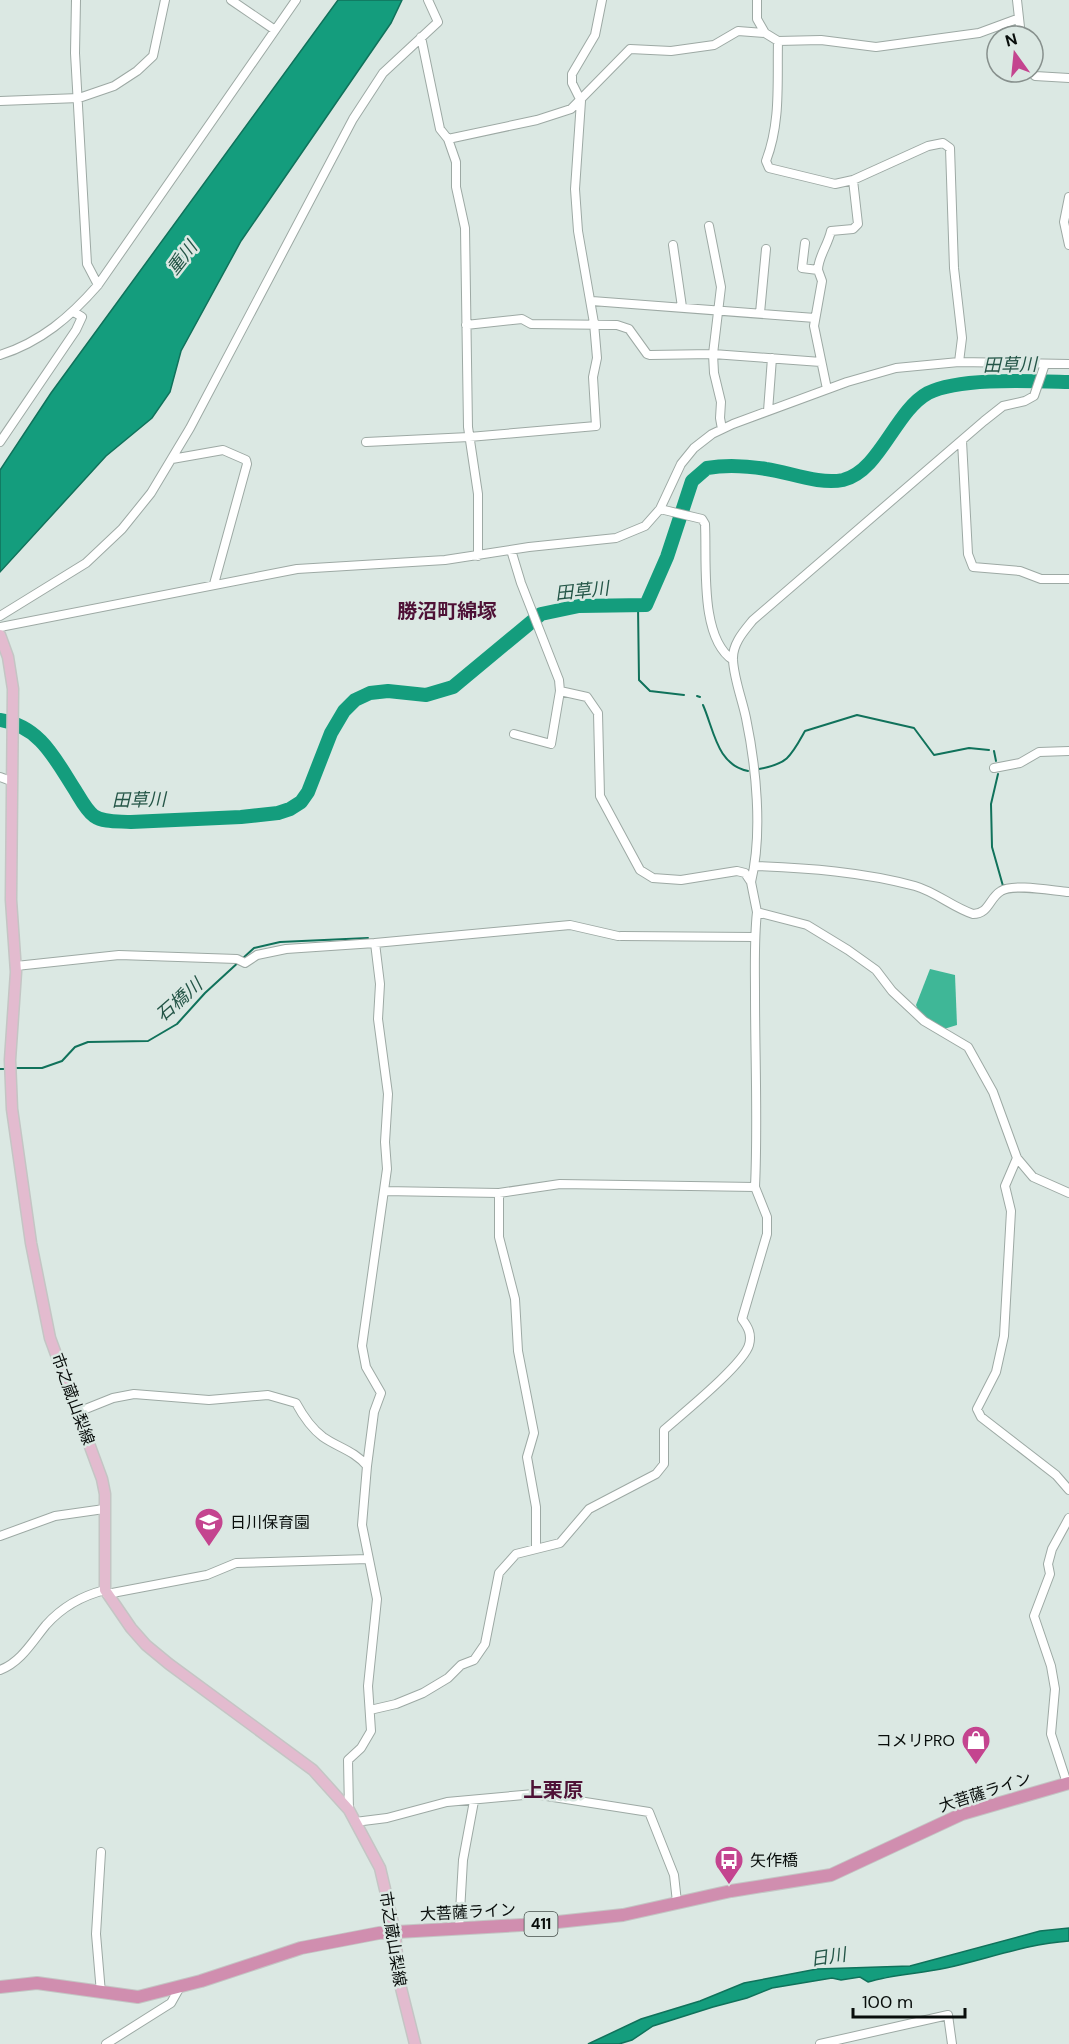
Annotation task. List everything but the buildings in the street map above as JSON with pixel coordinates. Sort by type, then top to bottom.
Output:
[{"type":"highway","name":"大菩薩ライン","points":[[0,1987],[37,1983],[138,1997],[180,1987],[301,1948],[394,1932],[459,1929],[622,1915],[677,1902],[843,1872],[962,1814],[1068,1783]]},
{"type":"main road","name":"市之蔵山梨線","points":[[0,635],[11,669],[13,711],[11,900],[16,966],[10,1068],[16,1143],[50,1338],[102,1479],[106,1592],[131,1628],[153,1652],[313,1770],[349,1810],[380,1868],[394,1932],[399,1980],[415,2042]]},
{"type":"street","points":[[76,0],[75,53],[87,264],[98,285]]},
{"type":"street","points":[[0,101],[79,98],[114,86],[153,56],[165,0]]},
{"type":"street","points":[[231,0],[275,30]]},
{"type":"street","points":[[0,356],[36,340],[74,312],[98,285],[296,0]]},
{"type":"street","points":[[0,616],[86,563],[102,549],[151,493],[172,459],[352,119],[383,73],[438,22],[428,0]]},
{"type":"street","points":[[366,442],[470,437],[596,426],[593,377],[597,358],[594,323],[578,231],[575,189],[581,101],[572,83],[572,74],[595,35],[602,0]]},
{"type":"street","points":[[757,0],[757,18],[765,33]]},
{"type":"street","points":[[1017,0],[1018,24]]},
{"type":"street","points":[[448,139],[537,120],[571,109],[630,49],[682,49],[714,45],[738,31],[765,33],[778,41],[822,40],[876,47],[979,33],[1017,19]]},
{"type":"street","points":[[421,37],[440,129],[448,139],[456,162],[456,187],[465,228],[470,437],[478,494],[478,556]]},
{"type":"street","points":[[778,41],[778,117],[776,137],[766,161],[769,168],[835,184],[853,180],[928,146],[943,143],[950,148],[954,268],[962,338],[958,362]]},
{"type":"street","points":[[1045,77],[1069,78]]},
{"type":"street","points":[[827,389],[820,362],[815,318],[822,281],[818,263],[826,249],[831,231],[853,229],[858,224],[853,180]]},
{"type":"street","points":[[1069,197],[1064,222],[1069,245]]},
{"type":"street","points":[[709,226],[722,287],[713,354],[714,373],[721,402],[722,429]]},
{"type":"street","points":[[804,243],[802,268],[818,270]]},
{"type":"street","points":[[673,245],[682,307]]},
{"type":"street","points":[[760,313],[766,249]]},
{"type":"street","points":[[592,301],[815,318]]},
{"type":"street","points":[[0,442],[76,330],[82,317],[74,312]]},
{"type":"street","points":[[466,325],[522,319],[531,324],[594,323],[629,329],[650,355],[713,354],[820,362]]},
{"type":"street","points":[[768,411],[772,358]]},
{"type":"street","points":[[0,627],[297,569],[478,556],[632,534],[645,526],[660,509],[687,456],[706,437],[722,429],[827,389],[896,368],[958,362],[1066,364],[1069,358]]},
{"type":"street","points":[[751,882],[755,867],[753,754],[733,660],[737,640],[753,620],[1003,406],[1034,396],[1045,364]]},
{"type":"street","points":[[962,441],[968,554],[973,567],[1020,571],[1041,579],[1069,579]]},
{"type":"street","points":[[172,459],[223,450],[246,460],[214,584]]},
{"type":"street","points":[[660,509],[672,510],[702,519],[705,524],[708,583],[706,602],[716,641],[722,653],[733,660]]},
{"type":"street","points":[[511,550],[561,691],[551,744],[514,734]]},
{"type":"street","points":[[370,1710],[396,1704],[423,1693],[448,1678],[461,1665],[474,1660],[485,1644],[499,1573],[516,1554],[560,1543],[589,1509],[656,1474],[663,1464],[664,1430],[735,1365],[749,1346],[749,1330],[742,1319],[767,1234],[767,1217],[756,1187],[758,1126],[755,1085],[754,937],[758,912],[751,882],[745,873],[737,871],[681,879],[653,878],[640,870],[600,796],[598,713],[587,697],[561,691]]},
{"type":"street","points":[[994,768],[1020,763],[1039,752],[1069,751]]},
{"type":"street","points":[[0,777],[11,781]]},
{"type":"street","points":[[755,867],[808,867],[915,886],[938,894],[973,914],[986,910],[1002,890],[1011,888],[1069,892]]},
{"type":"street","points":[[758,912],[807,924],[848,950],[876,970],[892,991],[924,1021],[968,1047],[978,1061],[993,1092],[1017,1158],[1033,1177],[1069,1193]]},
{"type":"street","points":[[16,966],[119,955],[240,961],[272,951],[570,925],[619,936],[754,937]]},
{"type":"street","points":[[349,1810],[348,1760],[368,1739],[370,1710],[368,1686],[377,1599],[362,1525],[374,1412],[381,1393],[366,1367],[362,1346],[384,1191],[388,1094],[378,1019],[380,984],[375,943]]},
{"type":"street","points":[[1017,1158],[1005,1186],[1011,1211],[1004,1336],[996,1372],[977,1409],[981,1417],[1056,1475],[1069,1490]]},
{"type":"street","points":[[384,1191],[499,1193],[560,1184],[756,1187]]},
{"type":"street","points":[[499,1193],[499,1237],[515,1299],[518,1351],[534,1433],[527,1457],[536,1507],[536,1549]]},
{"type":"street","points":[[78,1412],[113,1398],[134,1394],[209,1400],[267,1395],[296,1403],[306,1421],[322,1437],[345,1448],[367,1466]]},
{"type":"street","points":[[0,1536],[55,1516],[104,1509]]},
{"type":"street","points":[[1068,1783],[1051,1734],[1055,1689],[1051,1666],[1034,1616],[1050,1574],[1048,1564],[1052,1549],[1069,1518]]},
{"type":"street","points":[[0,1670],[22,1656],[48,1623],[68,1605],[106,1592],[207,1575],[236,1563],[368,1558]]},
{"type":"street","points":[[356,1822],[387,1818],[447,1802],[544,1794],[649,1812],[674,1875],[677,1902]]},
{"type":"street","points":[[459,1929],[463,1860],[474,1801]]},
{"type":"street","points":[[101,1852],[96,1934],[101,1993]]},
{"type":"street","points":[[106,2044],[171,2003],[180,1987]]},
{"type":"street","points":[[820,2044],[948,2015],[952,2044]]},
{"type":"shaded area","points":[[930,969],[955,975],[957,1025],[944,1029],[920,1015],[916,1005]]},
{"type":"water","name":"重川","points":[[338,0],[402,0],[391,23],[241,241],[181,351],[170,392],[152,418],[106,456],[0,572],[0,470],[51,393]]},
{"type":"water","points":[[1069,1928],[1069,1941],[1037,1945],[946,1968],[868,1982],[860,1977],[841,1980],[832,1978],[772,1988],[747,1998],[653,2026],[632,2040],[619,2044],[588,2044],[641,2019],[700,2001],[744,1983],[817,1969],[910,1966],[1040,1931]]},
{"type":"waterway","name":"田草川","points":[[0,720],[14,723],[36,737],[53,756],[88,811],[102,820],[131,822],[278,813],[301,802],[308,792],[331,733],[344,711],[355,700],[370,693],[388,691],[426,695],[453,687],[541,614],[579,606],[646,605],[667,557],[692,481],[707,468],[751,467],[814,480],[843,480],[856,474],[867,465],[906,413],[928,393],[958,384],[977,382],[1069,382]]},
{"type":"waterway","points":[[638,606],[639,680],[650,691],[684,695]]},
{"type":"waterway","points":[[703,705],[723,754],[729,762],[748,771]]},
{"type":"waterway","points":[[759,769],[788,758],[805,731],[857,715],[914,728],[934,755],[969,748],[989,750]]},
{"type":"waterway","points":[[994,751],[996,761]]},
{"type":"waterway","points":[[998,774],[991,804],[992,847],[1003,886],[1006,885]]},
{"type":"waterway","name":"石橋川","points":[[14,1068],[42,1068],[62,1061],[75,1047],[88,1042],[148,1041],[177,1024],[205,993],[254,948],[280,942],[368,938]]},
{"type":"waterway","name":"石橋川","points":[[0,1069],[8,1069]]},
{"type":"place","name":"日川保育園","points":[[209,1548]]},
{"type":"place","name":"コメリPRO","points":[[976,1766]]},
{"type":"place","name":"矢作橋","points":[[729,1886]]},
{"type":"district","name":"勝沼町綿塚","points":[[447,611]]},
{"type":"district","name":"上栗原","points":[[553,1790]]},
{"type":"water label","name":"日川","points":[[828,1957]]}]
